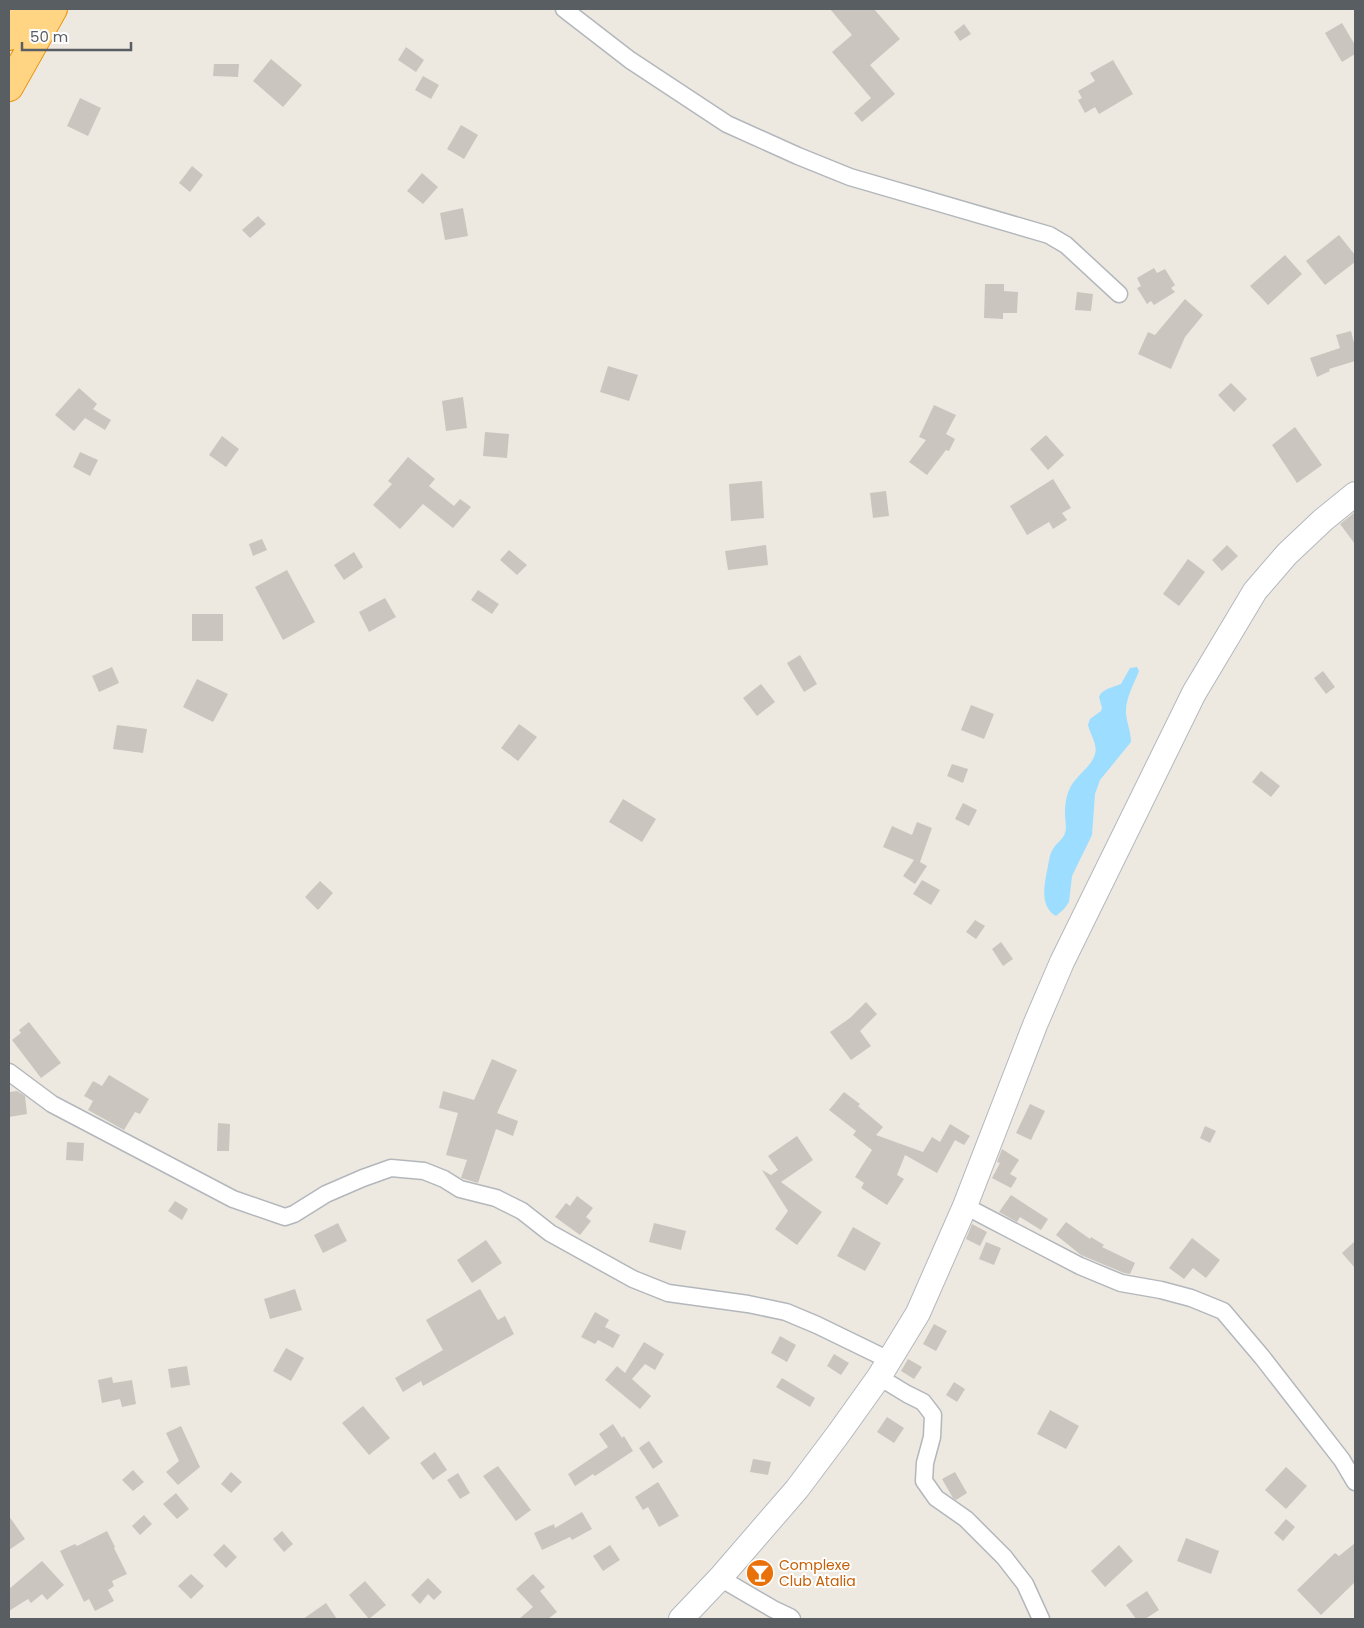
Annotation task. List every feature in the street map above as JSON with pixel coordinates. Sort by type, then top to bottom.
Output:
[{"type":"highway","points":[[9,36],[25,9]]},
{"type":"highway","points":[[9,87],[53,9]]},
{"type":"street","points":[[564,9],[630,60],[728,124],[850,177],[1050,235],[1066,245],[1119,294]]},
{"type":"street","points":[[681,1619],[720,1578],[797,1489],[884,1368],[918,1313],[965,1206],[1035,1025],[1062,962],[1198,686],[1255,591],[1287,554],[1323,520],[1355,494]]},
{"type":"street","points":[[9,1072],[52,1104],[233,1199],[285,1217],[294,1214],[326,1194],[391,1168],[424,1171],[444,1179],[460,1189],[496,1198],[522,1211],[550,1234],[633,1279],[668,1293],[748,1304],[786,1312],[817,1326],[884,1368],[907,1394],[923,1402],[933,1415],[932,1437],[925,1463],[924,1480],[936,1498],[966,1519],[1004,1557],[1026,1584],[1042,1619]]},
{"type":"street","points":[[965,1206],[1080,1266],[1121,1283],[1161,1290],[1191,1298],[1223,1311],[1262,1357],[1342,1460],[1355,1482]]},
{"type":"street","points":[[720,1578],[792,1619]]},
{"type":"water","points":[[1137,667],[1139,671],[1130,692],[1126,708],[1131,742],[1100,780],[1095,794],[1092,835],[1072,876],[1069,902],[1056,916],[1047,907],[1045,902],[1044,889],[1046,877],[1052,851],[1063,838],[1066,831],[1065,807],[1069,791],[1076,779],[1093,759],[1096,751],[1088,725],[1090,719],[1101,711],[1099,697],[1101,693],[1121,684],[1130,668]]},
{"type":"building","points":[[830,9],[874,9],[900,39],[870,65],[895,94],[862,122],[854,113],[871,98],[832,52],[852,35]]},
{"type":"building","points":[[1342,23],[1355,45],[1355,54],[1342,62],[1325,33]]},
{"type":"building","points":[[964,24],[971,34],[960,41],[954,32]]},
{"type":"building","points":[[406,47],[424,60],[416,72],[398,60]]},
{"type":"building","points":[[271,59],[302,85],[283,107],[253,81]]},
{"type":"building","points":[[1113,60],[1133,94],[1099,114],[1095,107],[1085,113],[1078,100],[1082,98],[1078,91],[1095,81],[1090,73]]},
{"type":"building","points":[[214,64],[239,64],[238,77],[213,76]]},
{"type":"building","points":[[423,76],[439,85],[431,99],[415,90]]},
{"type":"building","points":[[80,98],[101,108],[88,136],[67,126]]},
{"type":"building","points":[[461,125],[478,135],[464,159],[447,149]]},
{"type":"building","points":[[192,166],[203,175],[190,192],[179,183]]},
{"type":"building","points":[[422,173],[438,187],[423,204],[407,191]]},
{"type":"building","points":[[463,208],[468,236],[445,240],[440,213]]},
{"type":"building","points":[[258,216],[266,224],[250,238],[242,230]]},
{"type":"building","points":[[1339,235],[1355,255],[1355,262],[1325,285],[1306,261]]},
{"type":"building","points":[[1285,255],[1302,274],[1268,305],[1250,286]]},
{"type":"building","points":[[1154,268],[1157,273],[1165,269],[1175,285],[1171,288],[1175,292],[1154,305],[1151,301],[1147,304],[1137,288],[1141,286],[1137,278]]},
{"type":"building","points":[[985,284],[1004,284],[1004,291],[1018,292],[1017,313],[1003,313],[1003,319],[984,318]]},
{"type":"building","points":[[1077,292],[1093,294],[1091,311],[1075,310]]},
{"type":"building","points":[[1185,299],[1203,315],[1185,337],[1171,369],[1138,354],[1148,332],[1155,335]]},
{"type":"building","points":[[1351,331],[1355,347],[1355,361],[1329,369],[1330,371],[1317,377],[1310,358],[1340,348],[1336,335]]},
{"type":"building","points":[[608,366],[638,375],[629,401],[600,392]]},
{"type":"building","points":[[1231,383],[1247,399],[1234,412],[1218,395]]},
{"type":"building","points":[[79,388],[97,404],[93,409],[111,420],[105,430],[85,418],[74,431],[55,415]]},
{"type":"building","points":[[463,397],[467,428],[446,431],[442,401]]},
{"type":"building","points":[[934,405],[956,415],[946,434],[955,439],[949,451],[946,450],[927,475],[909,462],[926,440],[919,437]]},
{"type":"building","points":[[1295,427],[1322,465],[1297,483],[1272,445]]},
{"type":"building","points":[[485,432],[509,434],[507,458],[483,456]]},
{"type":"building","points":[[1046,435],[1064,455],[1048,470],[1030,449]]},
{"type":"building","points":[[222,436],[239,449],[226,467],[209,455]]},
{"type":"building","points":[[80,452],[98,460],[90,476],[73,467]]},
{"type":"building","points":[[408,457],[435,479],[429,486],[454,506],[460,499],[471,507],[453,528],[423,504],[400,529],[373,505],[392,484],[388,481]]},
{"type":"building","points":[[1053,479],[1071,508],[1062,513],[1067,520],[1053,529],[1049,522],[1027,535],[1010,506]]},
{"type":"building","points":[[762,481],[764,518],[731,521],[729,484]]},
{"type":"building","points":[[886,491],[889,516],[873,518],[870,493]]},
{"type":"building","points":[[1355,512],[1355,544],[1340,524]]},
{"type":"building","points":[[262,539],[267,550],[253,556],[249,544]]},
{"type":"building","points":[[766,545],[768,565],[728,570],[725,551]]},
{"type":"building","points":[[1227,545],[1238,556],[1222,571],[1212,560]]},
{"type":"building","points":[[509,550],[527,565],[517,575],[500,560]]},
{"type":"building","points":[[354,552],[363,567],[344,580],[334,565]]},
{"type":"building","points":[[1188,559],[1205,572],[1179,606],[1163,594]]},
{"type":"building","points":[[287,570],[315,622],[283,640],[255,587]]},
{"type":"building","points":[[478,590],[499,604],[492,614],[471,600]]},
{"type":"building","points":[[385,598],[396,617],[369,632],[359,612]]},
{"type":"building","points":[[192,614],[223,614],[223,641],[192,641]]},
{"type":"building","points":[[800,655],[817,684],[804,692],[787,663]]},
{"type":"building","points":[[112,667],[119,683],[99,692],[92,676]]},
{"type":"building","points":[[1323,671],[1335,687],[1326,694],[1314,678]]},
{"type":"building","points":[[197,679],[228,694],[213,722],[183,707]]},
{"type":"building","points":[[761,684],[775,702],[757,716],[743,698]]},
{"type":"building","points":[[971,705],[994,714],[984,739],[961,730]]},
{"type":"building","points":[[519,724],[537,737],[518,761],[501,748]]},
{"type":"building","points":[[117,725],[147,729],[143,753],[113,749]]},
{"type":"building","points":[[952,764],[968,769],[963,783],[947,776]]},
{"type":"building","points":[[1261,771],[1280,786],[1271,797],[1252,782]]},
{"type":"building","points":[[623,799],[656,819],[642,842],[609,822]]},
{"type":"building","points":[[963,803],[977,810],[969,826],[955,819]]},
{"type":"building","points":[[917,822],[932,828],[920,862],[927,866],[915,884],[903,876],[914,860],[883,847],[892,826],[912,835]]},
{"type":"building","points":[[922,880],[940,890],[931,905],[913,894]]},
{"type":"building","points":[[320,881],[333,893],[318,910],[305,897]]},
{"type":"building","points":[[975,920],[985,926],[976,939],[966,932]]},
{"type":"building","points":[[1001,942],[1013,959],[1003,966],[992,949]]},
{"type":"building","points":[[866,1002],[877,1014],[860,1031],[871,1046],[851,1060],[830,1032],[850,1018]]},
{"type":"building","points":[[29,1022],[61,1063],[41,1078],[12,1040],[21,1033],[19,1030]]},
{"type":"building","points":[[492,1059],[517,1070],[497,1113],[518,1121],[513,1136],[496,1129],[478,1183],[461,1178],[467,1160],[446,1155],[458,1113],[439,1108],[443,1091],[474,1100]]},
{"type":"building","points":[[109,1075],[149,1099],[140,1114],[135,1112],[124,1130],[88,1110],[93,1101],[84,1096],[93,1081],[102,1086]]},
{"type":"building","points":[[17,1091],[25,1096],[27,1114],[9,1117],[9,1092]]},
{"type":"building","points":[[844,1092],[860,1104],[858,1106],[883,1127],[876,1135],[923,1152],[932,1137],[940,1142],[950,1124],[970,1136],[964,1145],[955,1140],[937,1173],[905,1155],[897,1175],[904,1179],[887,1205],[861,1188],[864,1183],[855,1177],[872,1150],[853,1135],[856,1131],[829,1110]]},
{"type":"building","points":[[1030,1104],[1045,1111],[1031,1140],[1016,1133]]},
{"type":"building","points":[[218,1123],[230,1124],[229,1151],[217,1151]]},
{"type":"building","points":[[1205,1126],[1216,1131],[1210,1143],[1200,1138]]},
{"type":"building","points":[[797,1136],[813,1160],[781,1182],[822,1212],[797,1245],[775,1229],[788,1211],[762,1170],[771,1175],[778,1170],[768,1156]]},
{"type":"building","points":[[67,1142],[84,1143],[83,1161],[66,1160]]},
{"type":"building","points":[[1002,1149],[1019,1160],[1010,1174],[1017,1178],[1011,1188],[992,1178],[1000,1163],[997,1162]]},
{"type":"building","points":[[1011,1195],[1048,1219],[1041,1230],[1020,1217],[1017,1222],[999,1212]]},
{"type":"building","points":[[577,1196],[593,1208],[586,1217],[591,1221],[580,1235],[555,1217],[566,1203],[570,1206]]},
{"type":"building","points":[[175,1201],[188,1209],[182,1220],[168,1211]]},
{"type":"building","points":[[1066,1222],[1090,1239],[1091,1237],[1104,1245],[1102,1247],[1135,1263],[1130,1274],[1081,1255],[1056,1235]]},
{"type":"building","points":[[338,1223],[347,1241],[323,1253],[314,1235]]},
{"type":"building","points":[[654,1223],[686,1231],[681,1250],[649,1242]]},
{"type":"building","points":[[972,1224],[987,1232],[980,1246],[966,1239]]},
{"type":"building","points":[[853,1227],[881,1243],[865,1271],[837,1256]]},
{"type":"building","points":[[1192,1238],[1220,1260],[1206,1278],[1193,1268],[1184,1279],[1169,1268]]},
{"type":"building","points":[[486,1240],[502,1263],[472,1283],[457,1260]]},
{"type":"building","points":[[1355,1241],[1355,1268],[1342,1253]]},
{"type":"building","points":[[986,1242],[1001,1248],[994,1265],[979,1259]]},
{"type":"building","points":[[295,1289],[302,1310],[270,1319],[264,1299]]},
{"type":"building","points":[[480,1289],[498,1320],[505,1316],[514,1334],[423,1386],[421,1381],[403,1392],[395,1378],[443,1350],[426,1320]]},
{"type":"building","points":[[595,1312],[609,1320],[605,1327],[620,1335],[613,1348],[598,1340],[595,1344],[581,1337]]},
{"type":"building","points":[[934,1324],[947,1331],[936,1351],[923,1344]]},
{"type":"building","points":[[780,1336],[796,1345],[787,1362],[771,1353]]},
{"type":"building","points":[[644,1342],[664,1354],[655,1370],[645,1364],[632,1379],[651,1396],[640,1409],[605,1380],[617,1366],[625,1373]]},
{"type":"building","points":[[286,1348],[304,1358],[291,1381],[273,1371]]},
{"type":"building","points":[[834,1354],[849,1363],[841,1375],[827,1366]]},
{"type":"building","points":[[908,1359],[922,1367],[914,1379],[901,1371]]},
{"type":"building","points":[[187,1366],[190,1385],[171,1388],[168,1369]]},
{"type":"building","points":[[112,1377],[113,1383],[132,1380],[136,1404],[122,1407],[120,1399],[102,1403],[98,1380]]},
{"type":"building","points":[[782,1378],[815,1398],[810,1407],[776,1387]]},
{"type":"building","points":[[954,1382],[965,1389],[957,1402],[946,1395]]},
{"type":"building","points":[[363,1406],[390,1438],[369,1455],[342,1423]]},
{"type":"building","points":[[1050,1410],[1079,1426],[1066,1449],[1037,1434]]},
{"type":"building","points":[[887,1417],[904,1428],[894,1443],[877,1432]]},
{"type":"building","points":[[613,1424],[622,1438],[624,1436],[633,1451],[595,1476],[593,1474],[575,1486],[568,1474],[608,1447],[599,1434]]},
{"type":"building","points":[[181,1426],[200,1467],[178,1485],[166,1472],[179,1461],[166,1433]]},
{"type":"building","points":[[649,1441],[663,1462],[653,1469],[639,1448]]},
{"type":"building","points":[[435,1452],[447,1470],[433,1480],[420,1463]]},
{"type":"building","points":[[753,1459],[771,1462],[768,1475],[750,1472]]},
{"type":"building","points":[[498,1466],[531,1510],[516,1521],[483,1476]]},
{"type":"building","points":[[1286,1467],[1307,1486],[1286,1509],[1265,1490]]},
{"type":"building","points":[[133,1470],[144,1482],[133,1491],[122,1480]]},
{"type":"building","points":[[231,1472],[242,1482],[231,1493],[221,1484]]},
{"type":"building","points":[[955,1472],[967,1493],[956,1500],[942,1479]]},
{"type":"building","points":[[458,1473],[470,1493],[460,1499],[447,1480]]},
{"type":"building","points":[[658,1482],[679,1516],[659,1527],[648,1507],[643,1510],[635,1497]]},
{"type":"building","points":[[176,1493],[189,1509],[177,1519],[163,1504]]},
{"type":"building","points":[[582,1512],[592,1529],[572,1540],[570,1537],[542,1550],[534,1533],[554,1524],[555,1528]]},
{"type":"building","points":[[144,1515],[152,1524],[140,1535],[132,1526]]},
{"type":"building","points":[[9,1516],[25,1539],[9,1550]]},
{"type":"building","points":[[1286,1519],[1295,1527],[1283,1541],[1274,1533]]},
{"type":"building","points":[[107,1531],[127,1574],[112,1581],[114,1586],[108,1590],[114,1601],[95,1611],[89,1599],[84,1602],[60,1551],[75,1544],[77,1546]]},
{"type":"building","points":[[282,1531],[293,1544],[284,1552],[273,1539]]},
{"type":"building","points":[[1186,1538],[1219,1551],[1211,1574],[1177,1561]]},
{"type":"building","points":[[1355,1543],[1355,1582],[1321,1615],[1297,1590],[1335,1553],[1339,1556]]},
{"type":"building","points":[[224,1544],[237,1557],[226,1568],[213,1555]]},
{"type":"building","points":[[610,1545],[620,1560],[603,1571],[593,1556]]},
{"type":"building","points":[[1119,1545],[1133,1561],[1105,1587],[1091,1571]]},
{"type":"building","points":[[42,1561],[64,1585],[47,1600],[42,1594],[31,1603],[28,1599],[9,1611],[9,1589]]},
{"type":"building","name":"Complexe Club Atalia","points":[[762,1563],[771,1572],[759,1584],[750,1574]]},
{"type":"building","points":[[191,1574],[204,1586],[191,1599],[178,1586]]},
{"type":"building","points":[[533,1574],[545,1587],[540,1591],[557,1612],[548,1619],[519,1619],[533,1607],[516,1589]]},
{"type":"building","points":[[428,1578],[442,1592],[434,1600],[428,1594],[420,1604],[411,1595]]},
{"type":"building","points":[[365,1581],[386,1605],[369,1619],[349,1595]]},
{"type":"building","points":[[1147,1591],[1159,1610],[1145,1619],[1136,1619],[1126,1605]]},
{"type":"building","points":[[326,1603],[337,1619],[303,1619]]},
{"type":"place","name":"Complexe Club Atalia","points":[[760,1573]]}]
